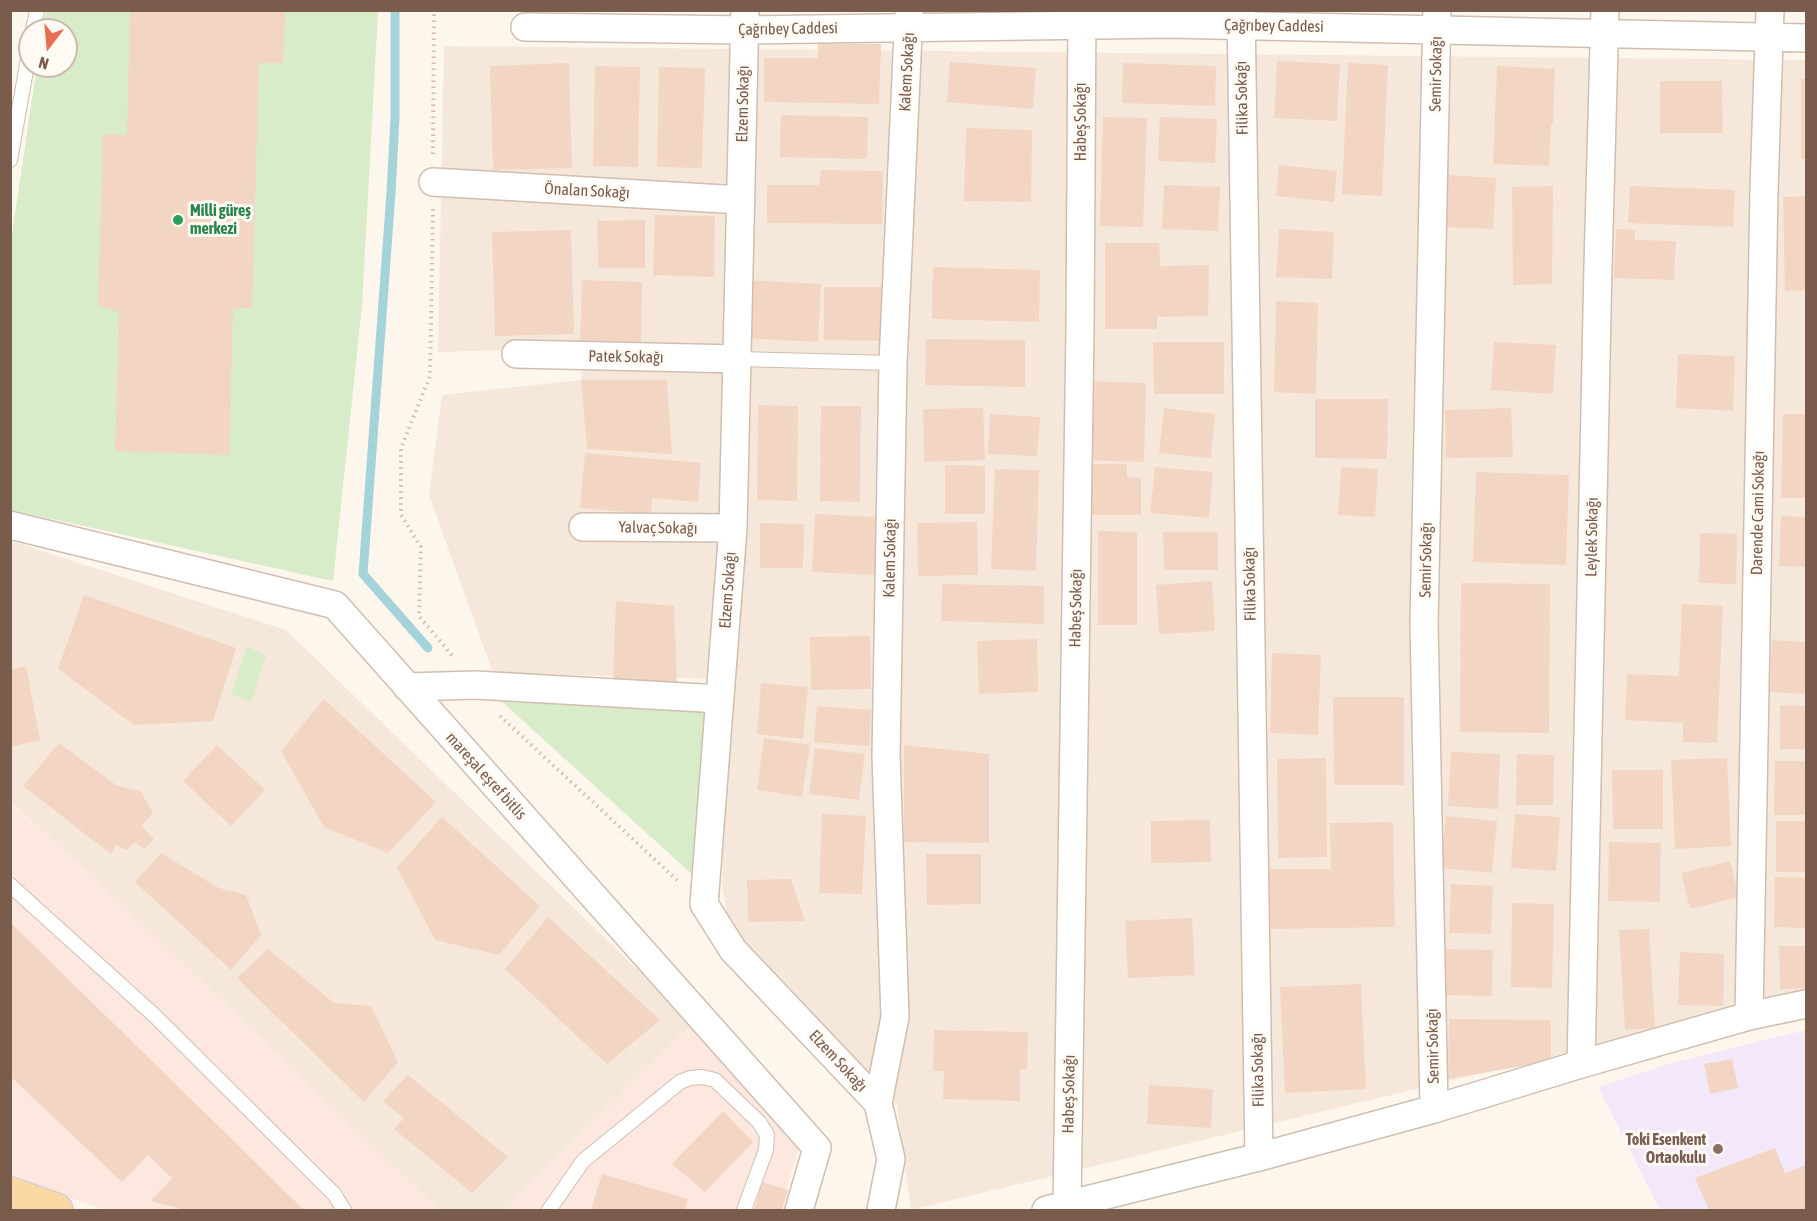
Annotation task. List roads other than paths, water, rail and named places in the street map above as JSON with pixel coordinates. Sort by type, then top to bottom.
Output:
[{"type":"main road","points":[[10,1194],[56,1210]]},
{"type":"street","name":"Çağrıbey Caddesi","points":[[525,27],[745,20],[1082,18],[1168,24],[1241,18],[1769,24],[1806,38]]},
{"type":"street","name":"Habeş Sokağı","points":[[1057,1208],[1080,329],[1082,18]]},
{"type":"street","name":"Filika Sokağı","points":[[1241,18],[1259,1157]]},
{"type":"street","name":"Kalem Sokağı","points":[[878,1103],[895,1017],[886,756],[893,363],[909,19]]},
{"type":"street","name":"Elzem Sokağı","points":[[745,20],[733,528],[704,904],[733,950],[878,1103]]},
{"type":"street","name":"Semir Sokağı","points":[[1434,1109],[1424,623],[1437,20]]},
{"type":"street","name":"Leylek Sokağı","points":[[1581,1064],[1597,289],[1605,23]]},
{"type":"street","name":"Darende Cami Sokağı","points":[[1749,1016],[1769,24]]},
{"type":"street","name":"Önalan Sokağı","points":[[433,182],[741,200]]},
{"type":"street","name":"Patek Sokağı","points":[[516,354],[737,359]]},
{"type":"street","name":"mareşal eşref bitlis","points":[[10,525],[334,605],[817,1148],[799,1210]]},
{"type":"street","name":"Yalvaç Sokağı","points":[[583,527],[733,528]]},
{"type":"street","points":[[407,687],[475,685],[720,699]]},
{"type":"street","points":[[1057,1208],[1259,1157],[1434,1109],[1749,1016],[1806,1004]]},
{"type":"street","points":[[878,1103],[891,1159],[881,1210]]},
{"type":"lane","points":[[10,160],[25,78]]},
{"type":"lane","points":[[737,359],[893,363]]},
{"type":"lane","points":[[10,885],[155,1016],[334,1194],[344,1210]]},
{"type":"lane","points":[[549,1210],[583,1161],[680,1082],[702,1077],[715,1080],[759,1122],[767,1135],[765,1150],[744,1210]]},
{"type":"waterway","points":[[395,10],[395,118],[391,193],[363,574],[428,648]]},
{"type":"place","name":"Milli güreş merkezi","points":[[178,220]]},
{"type":"place","name":"Toki Esenkent Ortaokulu","points":[[1718,1149]]}]
